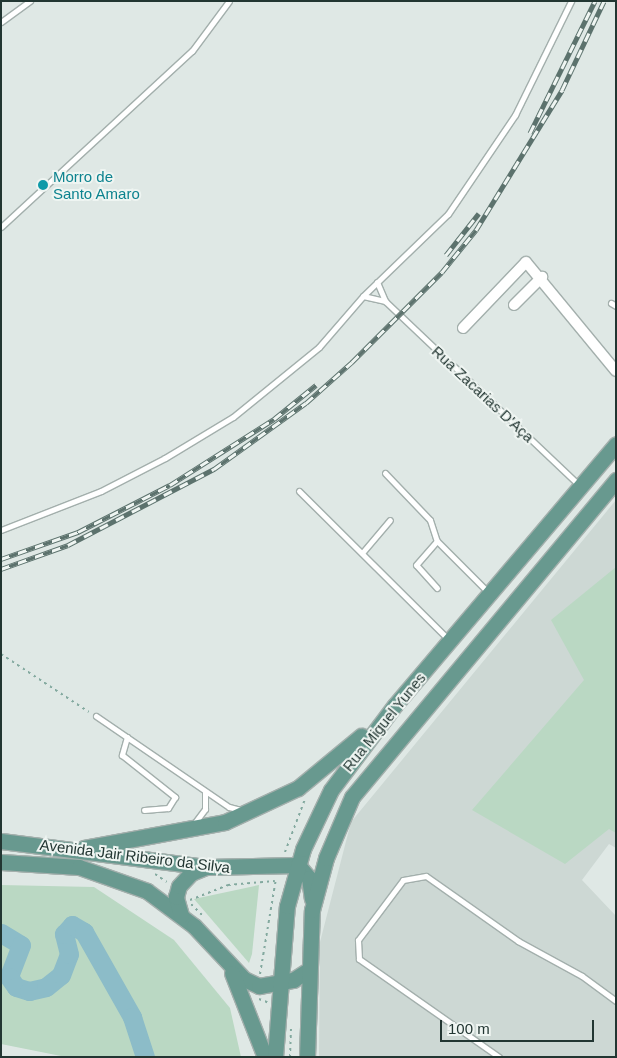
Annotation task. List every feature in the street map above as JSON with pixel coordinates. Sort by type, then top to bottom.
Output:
[{"type":"main road","name":"Rua Miguel Yunes","points":[[274,1057],[283,928],[298,865],[331,790],[396,705],[616,444]]},
{"type":"main road","name":"Rua Miguel Yunes","points":[[306,1057],[307,971],[312,910],[326,858],[366,777],[616,480]]},
{"type":"main road","points":[[576,527],[586,503],[581,487]]},
{"type":"main road","points":[[84,848],[187,832],[255,810],[306,783],[396,705]]},
{"type":"main road","name":"Avenida Jair Ribeiro da Silva","points":[[1,841],[84,848],[207,867],[298,865]]},
{"type":"main road","name":"Avenida Jair Ribeiro da Silva","points":[[1,862],[79,867],[112,876],[181,914],[244,979],[259,986],[278,984]]},
{"type":"main road","points":[[298,865],[309,878],[312,910]]},
{"type":"main road","points":[[181,914],[176,897],[179,886],[191,873],[207,867]]},
{"type":"main road","points":[[226,961],[250,1010],[265,1057]]},
{"type":"main road","points":[[278,984],[307,971]]},
{"type":"street","points":[[463,328],[519,264],[533,265],[616,371]]},
{"type":"street","points":[[514,305],[542,277]]},
{"type":"lane","points":[[1,22],[30,1]]},
{"type":"lane","points":[[1,227],[192,51],[229,1]]},
{"type":"lane","points":[[1,530],[101,490],[233,418],[319,347],[363,296],[448,214],[498,142],[571,1]]},
{"type":"lane","points":[[377,282],[385,301]]},
{"type":"lane","points":[[363,296],[385,301]]},
{"type":"lane","name":"Rua Zacarias D'Aça","points":[[385,301],[581,487]]},
{"type":"lane","points":[[385,473],[430,520],[437,541],[490,594]]},
{"type":"lane","points":[[299,491],[450,641]]},
{"type":"lane","points":[[362,553],[390,520]]},
{"type":"lane","points":[[437,541],[416,565],[437,588]]},
{"type":"lane","points":[[96,716],[229,808],[255,810]]},
{"type":"lane","points":[[127,737],[122,755],[175,797],[168,808],[144,810]]},
{"type":"lane","points":[[187,832],[205,809],[206,792]]},
{"type":"lane","points":[[499,1057],[359,959],[358,940],[403,880],[426,876],[518,942],[582,976],[616,1001]]},
{"type":"path","points":[[284,856],[306,800]]},
{"type":"path","points":[[207,920],[188,901],[228,885],[275,881],[260,975],[255,971]]},
{"type":"path","points":[[258,995],[260,1002],[265,1002]]},
{"type":"shaded area","points":[[616,500],[616,848],[609,844],[582,880],[616,916],[616,1057],[319,1057],[320,942],[351,822]]},
{"type":"green space","points":[[616,567],[616,833],[609,829],[565,864],[472,810],[584,680],[551,620]]},
{"type":"green space","points":[[1,885],[94,887],[174,940],[230,1008],[241,1057],[66,1057],[1,1044]]},
{"type":"green space","points":[[259,885],[252,954],[249,963],[194,899]]},
{"type":"waterway","points":[[1,933],[21,945],[9,977],[16,987],[29,991],[46,987],[61,975],[69,954],[64,934],[72,925],[84,932],[132,1017],[145,1057]]},
{"type":"railway","points":[[530,133],[595,1]]},
{"type":"railway","points":[[1,569],[68,545],[214,469],[306,403],[352,362],[442,272],[476,230],[562,90],[604,1]]},
{"type":"railway","points":[[446,255],[479,213]]},
{"type":"railway","points":[[1,559],[78,532],[170,485],[274,419],[316,385]]},
{"type":"place","name":"Morro de Santo Amaro","points":[[43,185]]}]
